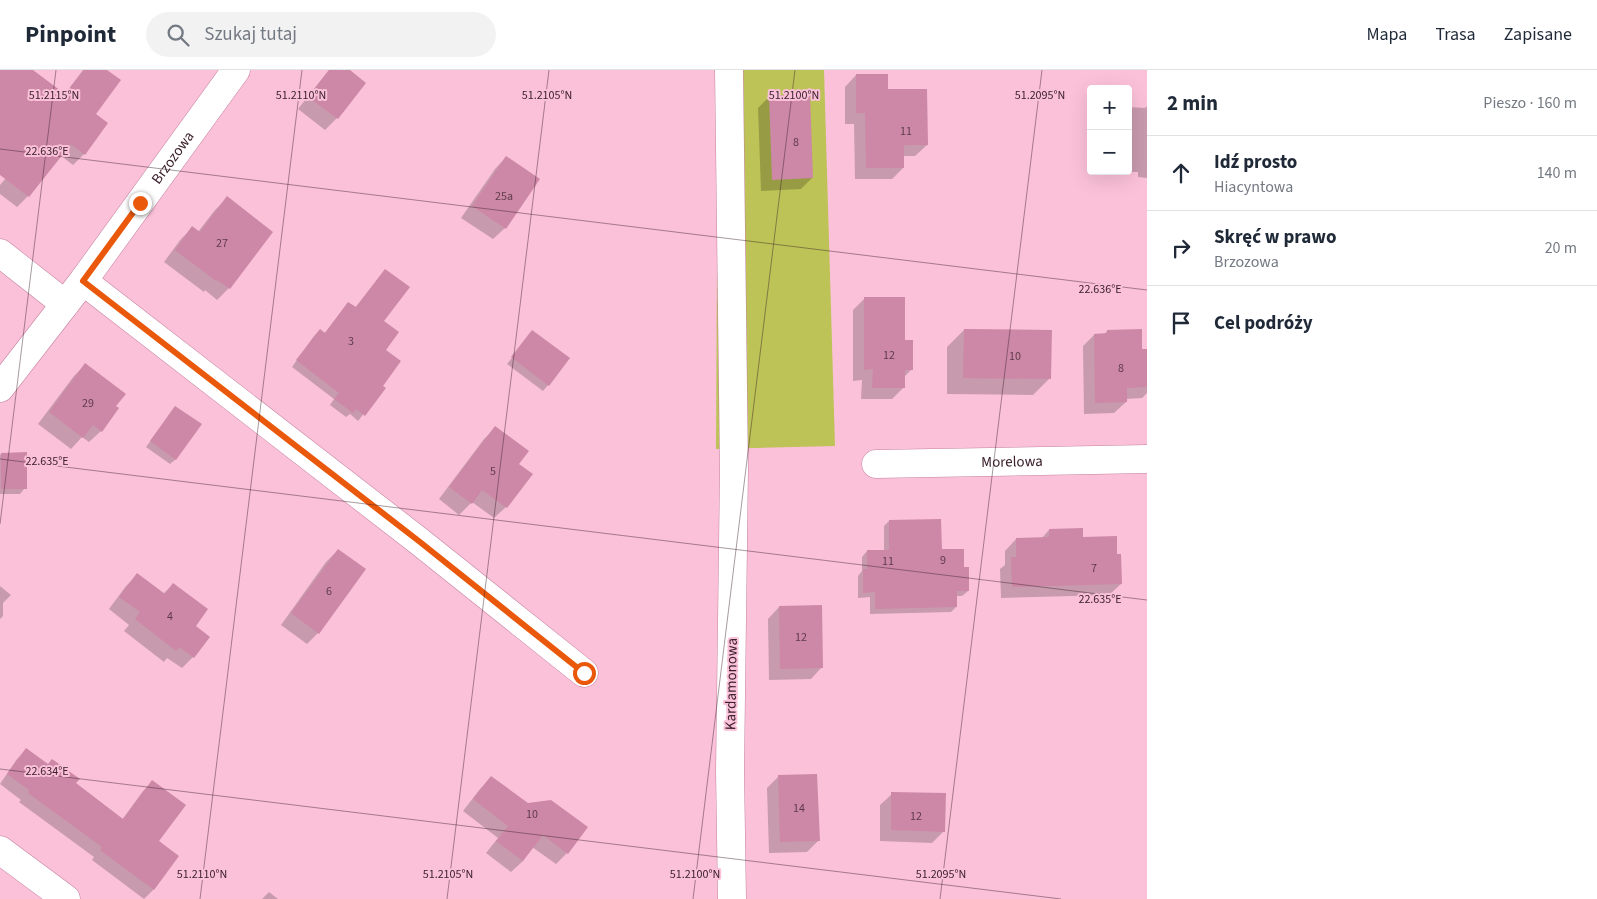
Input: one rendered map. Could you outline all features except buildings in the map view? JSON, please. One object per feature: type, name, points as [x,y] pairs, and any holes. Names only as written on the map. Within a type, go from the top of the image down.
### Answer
[{"type":"street","name":"Brzozowa","points":[[0,388],[83,281],[236,70]]},
{"type":"street","name":"Kardamonowa","points":[[729,70],[734,469],[730,771],[732,899]]},
{"type":"street","points":[[0,253],[65,304]]},
{"type":"street","points":[[83,281],[420,542],[584,673]]},
{"type":"street","name":"Morelowa","points":[[876,464],[1147,459]]},
{"type":"street","points":[[0,850],[66,899]]},
{"type":"green space","points":[[718,70],[824,70],[835,446],[716,449]]},
{"type":"route","points":[[140,203],[83,281],[420,542],[584,673]]}]
